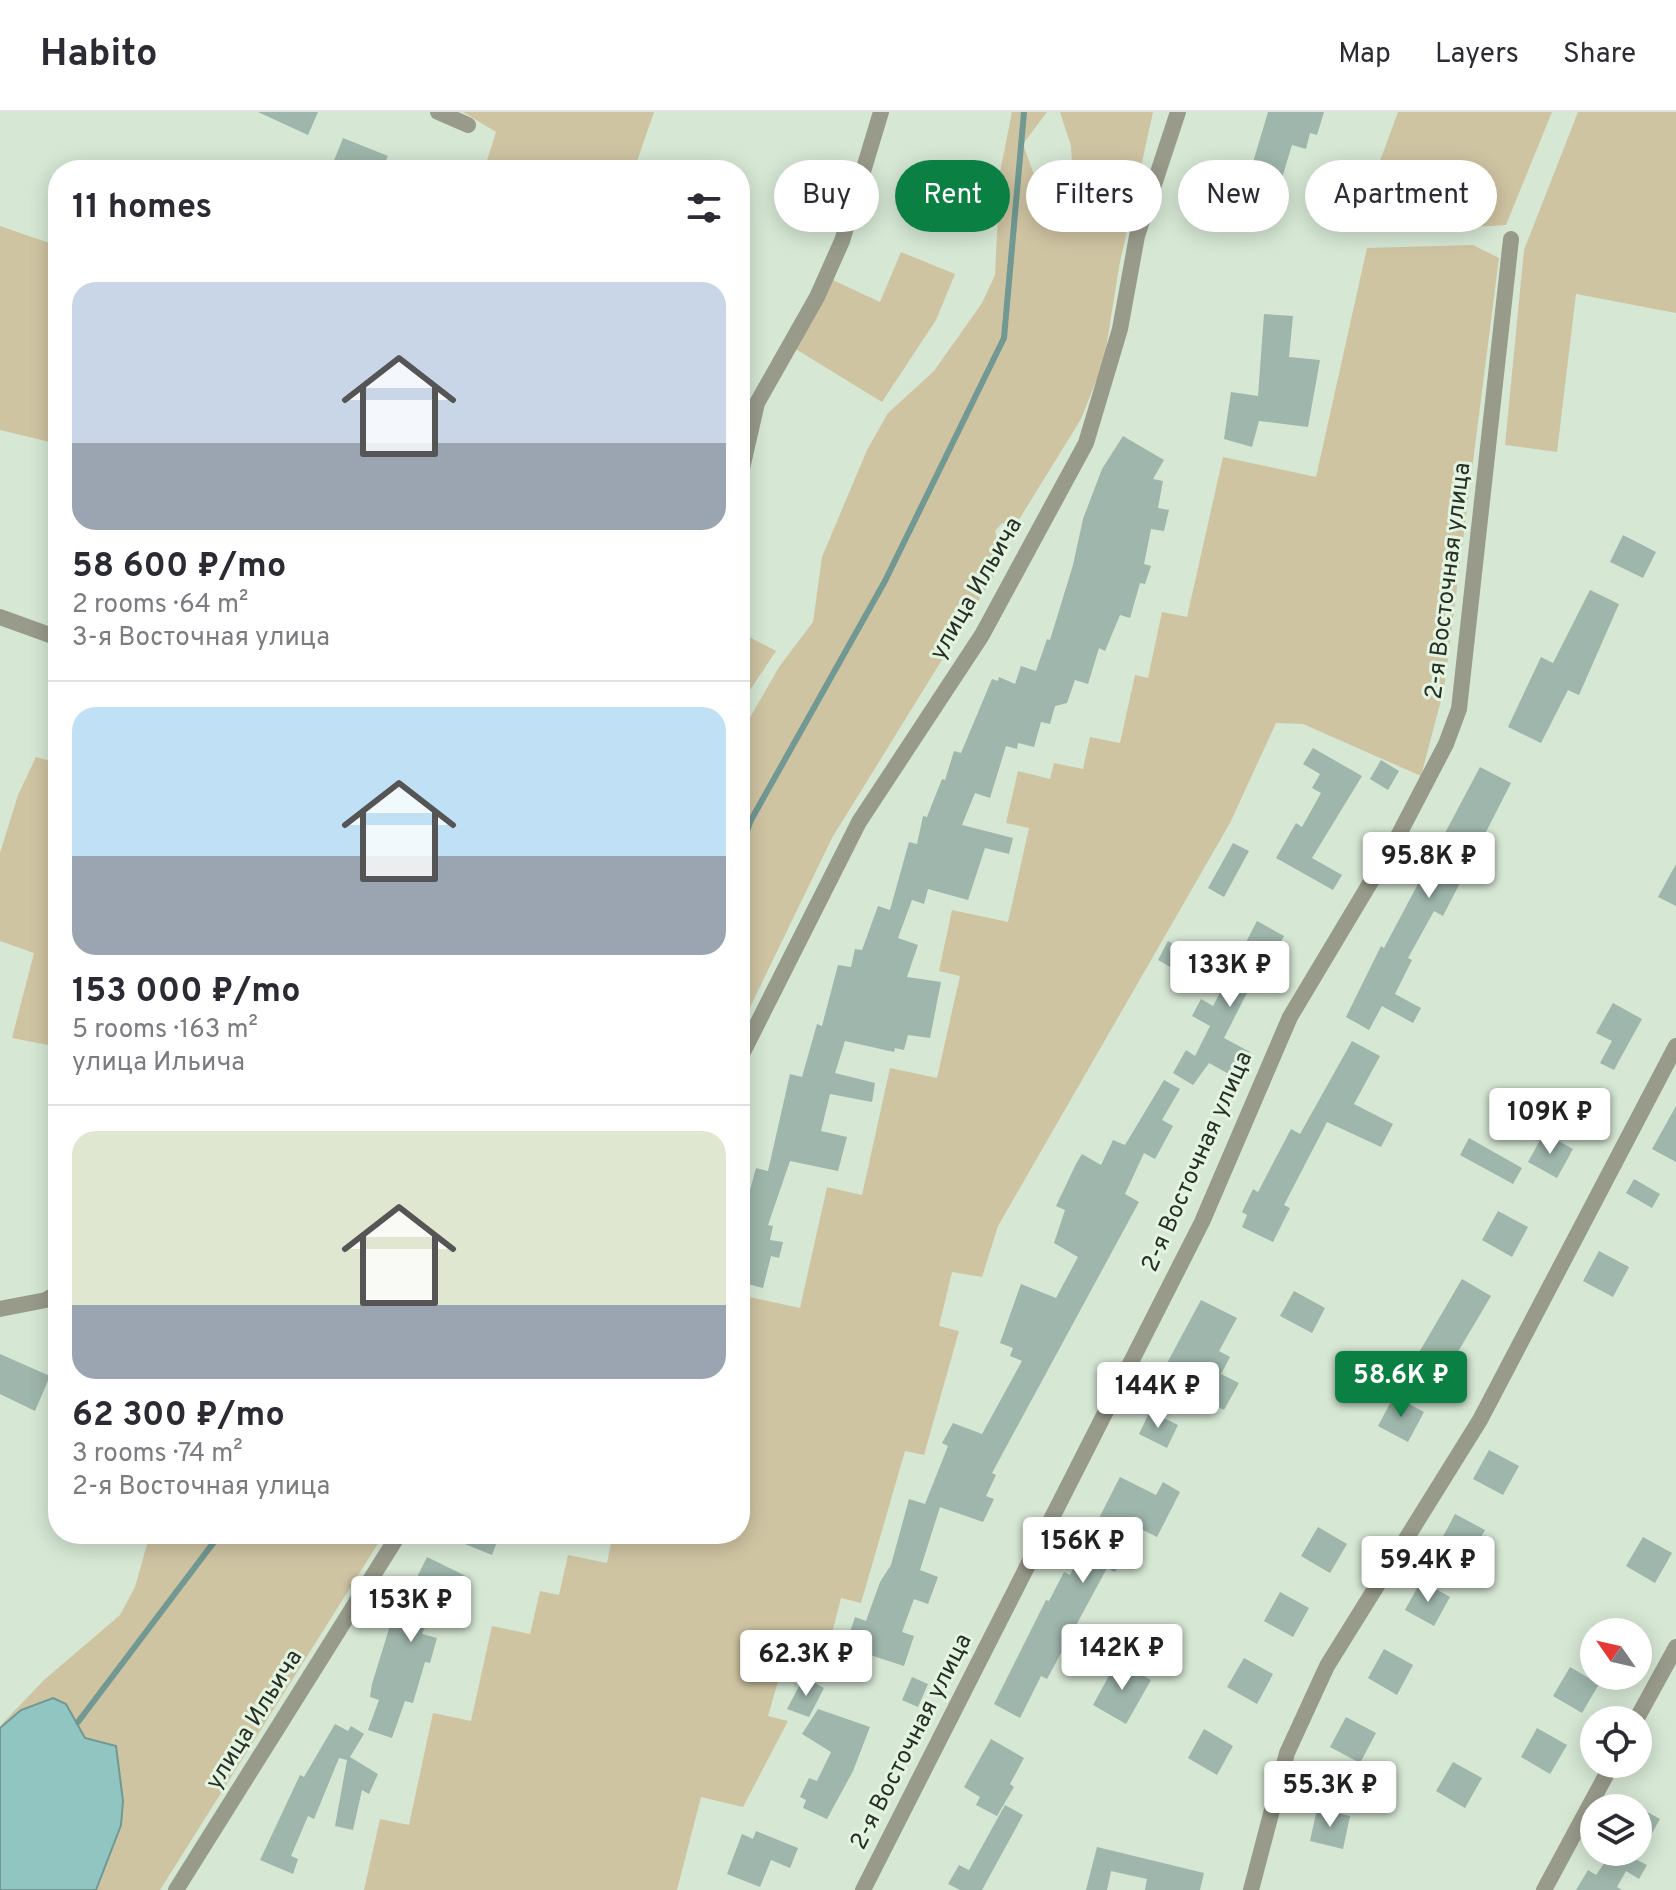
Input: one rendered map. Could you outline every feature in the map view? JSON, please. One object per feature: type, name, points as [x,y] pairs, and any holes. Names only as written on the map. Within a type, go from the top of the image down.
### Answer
[{"type":"street","points":[[438,112],[468,125]]},
{"type":"street","points":[[750,433],[757,403],[817,297],[842,241],[881,112]]},
{"type":"street","name":"улица Ильича","points":[[750,1038],[859,822],[982,635],[1086,443],[1120,329],[1137,236],[1178,112]]},
{"type":"street","name":"2-я Восточная улица","points":[[863,1890],[1202,1222],[1290,1017],[1397,838],[1446,744],[1459,709],[1495,406],[1511,239]]},
{"type":"street","points":[[0,617],[48,634]]},
{"type":"street","points":[[1251,1890],[1287,1753],[1327,1666],[1480,1420],[1676,1046]]},
{"type":"street","points":[[0,1309],[48,1299]]},
{"type":"street","name":"улица Ильича","points":[[176,1890],[393,1544]]},
{"type":"street","points":[[1644,1706],[1676,1647]]},
{"type":"street","points":[[1544,1890],[1604,1778]]},
{"type":"shaded area","points":[[463,112],[654,112],[637,160],[487,160],[496,132]]},
{"type":"shaded area","points":[[1012,112],[1047,112],[1023,144],[1029,160],[1026,160],[1026,232],[1127,232],[1104,361],[1081,419],[1020,518],[1012,525],[1002,523],[995,531],[1003,561],[832,838],[750,1007],[750,718],[779,667],[813,622],[822,557],[867,450],[888,413],[934,371],[982,303],[995,275],[997,232],[1010,232],[1010,160],[1002,160]]},
{"type":"shaded area","points":[[1060,112],[1153,112],[1142,160],[1072,160],[1071,146]]},
{"type":"shaded area","points":[[1398,112],[1552,112],[1506,225],[1497,226],[1497,160],[1380,160]]},
{"type":"shaded area","points":[[1578,112],[1676,112],[1676,313],[1576,294],[1557,452],[1505,445],[1524,250]]},
{"type":"shaded area","points":[[0,226],[48,243],[48,442],[0,430]]},
{"type":"shaded area","points":[[1473,245],[1499,258],[1444,689],[1421,776],[1303,724],[1276,723],[1230,823],[998,1226],[982,1277],[952,1272],[939,1326],[959,1331],[924,1455],[905,1451],[861,1603],[841,1598],[828,1649],[790,1640],[768,1716],[788,1721],[743,1807],[701,1797],[677,1890],[364,1890],[380,1819],[409,1825],[433,1713],[471,1721],[492,1626],[530,1634],[540,1591],[559,1595],[568,1555],[607,1563],[611,1544],[750,1544],[750,1297],[800,1308],[827,1187],[862,1195],[890,1068],[937,1078],[960,976],[939,971],[952,910],[1008,922],[1029,828],[1006,823],[1018,771],[1050,779],[1054,763],[1083,769],[1090,737],[1120,743],[1135,675],[1148,678],[1162,612],[1187,617],[1223,457],[1316,477],[1367,248]]},
{"type":"shaded area","points":[[901,252],[955,274],[936,320],[882,402],[794,348],[833,280],[880,302]]},
{"type":"shaded area","points":[[750,637],[776,651],[750,690]]},
{"type":"shaded area","points":[[36,757],[48,760],[48,1045],[12,1038],[34,953],[0,941],[0,853],[18,795]]},
{"type":"shaded area","points":[[147,1544],[378,1544],[160,1890],[96,1890],[121,1825],[123,1801],[116,1746],[85,1738],[66,1704],[38,1703],[0,1726],[44,1680],[120,1615],[135,1587]]},
{"type":"water","points":[[53,1698],[66,1704],[85,1738],[116,1746],[123,1801],[121,1825],[96,1890],[0,1890],[0,1728],[21,1710]]},
{"type":"building","points":[[258,112],[318,112],[308,135]]},
{"type":"building","points":[[1268,112],[1324,112],[1317,135],[1310,133],[1306,149],[1292,145],[1287,160],[1254,160]]},
{"type":"building","points":[[343,138],[388,156],[386,160],[334,160]]},
{"type":"building","points":[[1264,314],[1293,316],[1289,357],[1320,360],[1308,427],[1259,421],[1252,447],[1224,439],[1231,392],[1258,396]]},
{"type":"building","points":[[1123,436],[1164,460],[1153,479],[1163,481],[1158,508],[1169,510],[1164,531],[1151,529],[1144,564],[1151,566],[1145,584],[1140,583],[1130,618],[1120,615],[1105,651],[1099,648],[1088,684],[1075,680],[1067,703],[1055,706],[1050,724],[1041,722],[1034,747],[1018,743],[1017,749],[1006,746],[990,798],[975,793],[962,825],[1013,838],[1009,854],[985,848],[968,900],[928,889],[924,904],[912,900],[898,938],[918,945],[907,977],[941,982],[930,1038],[908,1035],[904,1050],[895,1048],[894,1052],[845,1041],[835,1073],[875,1083],[872,1102],[830,1094],[821,1131],[847,1137],[838,1171],[790,1161],[768,1225],[773,1226],[770,1240],[783,1242],[779,1258],[771,1256],[763,1288],[750,1285],[750,1190],[756,1168],[768,1171],[790,1074],[802,1077],[817,1024],[822,1026],[838,965],[851,967],[855,949],[862,950],[878,906],[890,910],[909,842],[917,844],[923,816],[927,817],[942,779],[945,780],[954,751],[961,753],[992,679],[998,681],[999,677],[1015,684],[1021,666],[1036,671],[1047,639],[1050,640],[1073,565],[1083,519],[1102,469]]},
{"type":"building","points":[[1623,535],[1656,552],[1643,578],[1610,562]]},
{"type":"building","points":[[1590,590],[1619,604],[1579,695],[1568,690],[1541,743],[1508,727],[1541,657],[1553,663]]},
{"type":"building","points":[[1313,748],[1362,776],[1312,858],[1342,875],[1333,890],[1276,858],[1296,823],[1302,827],[1321,793],[1312,788],[1320,774],[1303,764]]},
{"type":"building","points":[[1381,760],[1399,771],[1388,790],[1370,779]]},
{"type":"building","points":[[1480,767],[1511,783],[1443,916],[1434,911],[1408,958],[1412,960],[1395,994],[1421,1008],[1413,1023],[1382,1006],[1369,1030],[1346,1017],[1381,946],[1384,948]]},
{"type":"building","points":[[1233,843],[1249,851],[1224,897],[1208,888]]},
{"type":"building","points":[[1676,864],[1676,906],[1658,897]]},
{"type":"building","points":[[1257,921],[1284,936],[1257,986],[1252,983],[1224,1038],[1250,1052],[1236,1078],[1209,1063],[1193,1085],[1173,1073],[1186,1050],[1195,1056],[1210,1026],[1192,1016],[1201,999],[1213,1006]]},
{"type":"building","points":[[1168,941],[1182,948],[1172,968],[1158,960]]},
{"type":"building","points":[[1613,1003],[1642,1019],[1614,1070],[1600,1063],[1612,1041],[1596,1033]]},
{"type":"building","points":[[1352,1041],[1380,1056],[1354,1104],[1393,1124],[1381,1147],[1327,1122],[1284,1205],[1290,1208],[1273,1242],[1242,1227],[1247,1215],[1242,1212],[1253,1189],[1258,1192],[1291,1129],[1300,1134]]},
{"type":"building","points":[[1164,1080],[1180,1089],[1162,1120],[1173,1126],[1155,1159],[1144,1153],[1125,1194],[1139,1202],[992,1473],[996,1475],[986,1496],[994,1499],[983,1522],[940,1507],[920,1570],[938,1577],[928,1604],[914,1599],[902,1632],[914,1636],[904,1666],[845,1647],[855,1617],[866,1621],[880,1582],[891,1565],[909,1499],[925,1504],[948,1446],[942,1443],[953,1423],[982,1434],[1022,1361],[1010,1356],[1013,1348],[1000,1343],[1021,1284],[1056,1298],[1078,1257],[1054,1243],[1065,1210],[1056,1206],[1076,1164],[1082,1154],[1101,1165],[1113,1140],[1125,1145]]},
{"type":"building","points":[[1676,1106],[1676,1162],[1652,1149]]},
{"type":"building","points":[[1544,1133],[1573,1149],[1557,1178],[1528,1162]]},
{"type":"building","points":[[1469,1138],[1522,1168],[1513,1184],[1460,1155]]},
{"type":"building","points":[[1634,1179],[1660,1194],[1652,1208],[1626,1193]]},
{"type":"building","points":[[1498,1211],[1528,1227],[1512,1257],[1482,1240]]},
{"type":"building","points":[[1599,1251],[1629,1267],[1613,1297],[1583,1281]]},
{"type":"building","points":[[1462,1279],[1491,1296],[1443,1377],[1414,1361]]},
{"type":"building","points":[[1294,1291],[1325,1308],[1312,1333],[1280,1316]]},
{"type":"building","points":[[1201,1300],[1237,1318],[1219,1351],[1230,1357],[1221,1374],[1239,1383],[1224,1410],[1159,1378]]},
{"type":"building","points":[[0,1354],[48,1375],[35,1411],[0,1394]]},
{"type":"building","points":[[1394,1396],[1424,1412],[1408,1442],[1378,1426]]},
{"type":"building","points":[[1150,1411],[1178,1425],[1167,1448],[1139,1434]]},
{"type":"building","points":[[1489,1450],[1519,1466],[1503,1495],[1473,1479]]},
{"type":"building","points":[[1120,1477],[1156,1495],[1163,1482],[1180,1492],[1157,1537],[1137,1527],[1115,1572],[1107,1568],[1047,1679],[1041,1676],[1020,1718],[994,1704],[1046,1600],[1049,1601],[1064,1572],[1070,1575]]},
{"type":"building","points":[[1455,1514],[1485,1530],[1468,1560],[1439,1544]]},
{"type":"building","points":[[1318,1527],[1347,1544],[1330,1573],[1301,1556]]},
{"type":"building","points":[[1643,1537],[1672,1553],[1655,1583],[1626,1566]]},
{"type":"building","points":[[465,1544],[496,1544],[492,1555]]},
{"type":"building","points":[[427,1557],[470,1578],[456,1609],[437,1600],[422,1634],[437,1638],[430,1663],[425,1662],[413,1703],[405,1701],[392,1738],[368,1730],[379,1700],[370,1697],[372,1684],[392,1619],[396,1620]]},
{"type":"building","points":[[1421,1581],[1450,1597],[1434,1626],[1405,1610]]},
{"type":"building","points":[[1280,1592],[1309,1608],[1293,1637],[1264,1621]]},
{"type":"building","points":[[1384,1649],[1413,1665],[1397,1695],[1368,1678]]},
{"type":"building","points":[[1244,1658],[1273,1674],[1257,1704],[1227,1687]]},
{"type":"building","points":[[1117,1661],[1151,1680],[1126,1724],[1093,1705]]},
{"type":"building","points":[[1570,1667],[1580,1673],[1580,1690],[1595,1690],[1586,1706],[1580,1706],[1580,1712],[1553,1696]]},
{"type":"building","points":[[804,1677],[824,1688],[809,1717],[787,1709]]},
{"type":"building","points":[[912,1677],[928,1684],[918,1707],[902,1700]]},
{"type":"building","points":[[818,1709],[870,1727],[853,1771],[827,1819],[803,1808],[806,1800],[800,1797],[809,1778],[817,1781],[831,1752],[802,1734]]},
{"type":"building","points":[[1346,1717],[1376,1733],[1360,1763],[1330,1747]]},
{"type":"building","points":[[335,1724],[348,1731],[351,1726],[364,1734],[350,1757],[378,1774],[369,1794],[362,1790],[353,1830],[335,1826],[347,1760],[339,1758],[314,1819],[308,1816],[291,1856],[298,1859],[293,1874],[260,1860],[300,1775],[304,1777]]},
{"type":"building","points":[[1537,1728],[1567,1745],[1550,1774],[1521,1757]]},
{"type":"building","points":[[1204,1729],[1233,1746],[1217,1775],[1188,1758]]},
{"type":"building","points":[[991,1739],[1024,1758],[1010,1784],[1014,1787],[997,1816],[976,1805],[980,1797],[964,1787]]},
{"type":"building","points":[[1453,1762],[1482,1778],[1465,1808],[1436,1791]]},
{"type":"building","points":[[1005,1805],[1023,1815],[982,1890],[960,1890],[948,1884],[959,1865],[969,1870]]},
{"type":"building","points":[[1317,1809],[1350,1816],[1343,1849],[1310,1841]]},
{"type":"building","points":[[1652,1815],[1660,1819],[1652,1833]]},
{"type":"building","points":[[756,1831],[798,1848],[790,1868],[771,1860],[760,1887],[727,1874],[742,1834],[753,1839]]},
{"type":"building","points":[[1097,1847],[1204,1873],[1200,1890],[1145,1890],[1147,1879],[1111,1871],[1107,1890],[1086,1890]]},
{"type":"building","points":[[1602,1866],[1646,1866],[1639,1879],[1626,1871],[1617,1887],[1622,1890],[1576,1890],[1588,1870],[1596,1875]]},
{"type":"waterway","points":[[750,823],[885,581],[1004,338],[1024,112]]},
{"type":"waterway","points":[[78,1722],[212,1544]]}]
